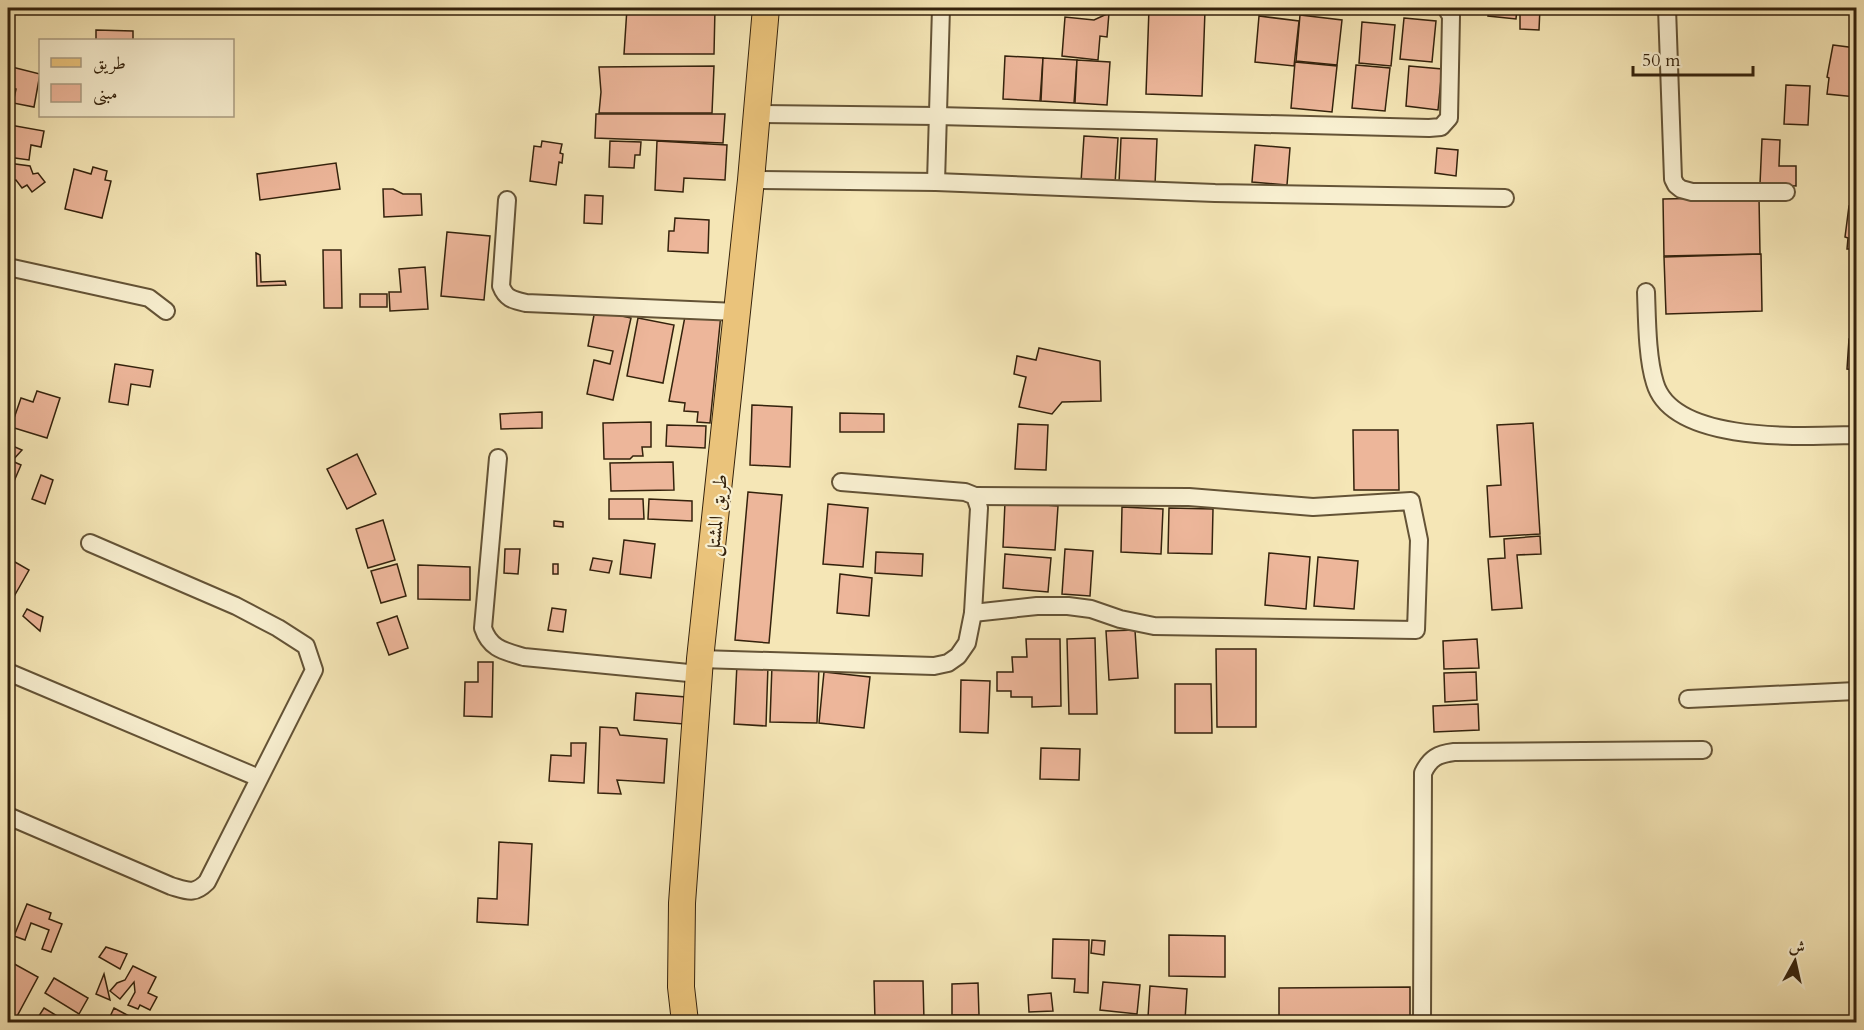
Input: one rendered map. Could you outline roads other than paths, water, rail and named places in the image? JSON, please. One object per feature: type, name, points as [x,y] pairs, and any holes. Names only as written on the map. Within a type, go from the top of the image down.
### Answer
[{"type":"main road","name":"طريق المشتل","points":[[685,1023],[681,987],[682,903],[700,666],[751,180],[766,8]]},
{"type":"street","points":[[936,182],[941,8]]},
{"type":"street","points":[[756,114],[1441,127],[1449,118],[1451,16],[1446,8]]},
{"type":"street","points":[[1667,8],[1673,180],[1676,185],[1692,192],[1786,192]]},
{"type":"street","points":[[751,180],[936,182],[1215,193],[1505,198]]},
{"type":"street","points":[[507,200],[501,286],[504,295],[510,300],[525,303],[737,312]]},
{"type":"street","points":[[8,267],[149,298],[166,311]]},
{"type":"street","points":[[1646,292],[1648,334],[1655,384],[1668,404],[1702,424],[1737,432],[1786,437],[1857,435]]},
{"type":"street","points":[[498,458],[483,628],[486,639],[497,649],[524,657],[700,666],[934,666],[948,663],[958,656],[967,643],[974,613],[980,508],[975,496]]},
{"type":"street","points":[[841,482],[965,492],[975,496],[1189,497],[1313,507],[1411,501],[1419,540],[1416,630],[1154,626],[1120,619],[1091,609],[1068,606],[1037,606],[974,613]]},
{"type":"street","points":[[8,816],[171,886],[190,891],[199,890],[207,882],[314,670],[306,646],[278,628],[236,606],[90,543]]},
{"type":"street","points":[[8,672],[260,778]]},
{"type":"street","points":[[1688,699],[1857,691]]},
{"type":"street","points":[[1422,1023],[1423,773],[1434,757],[1455,752],[1703,750]]}]
